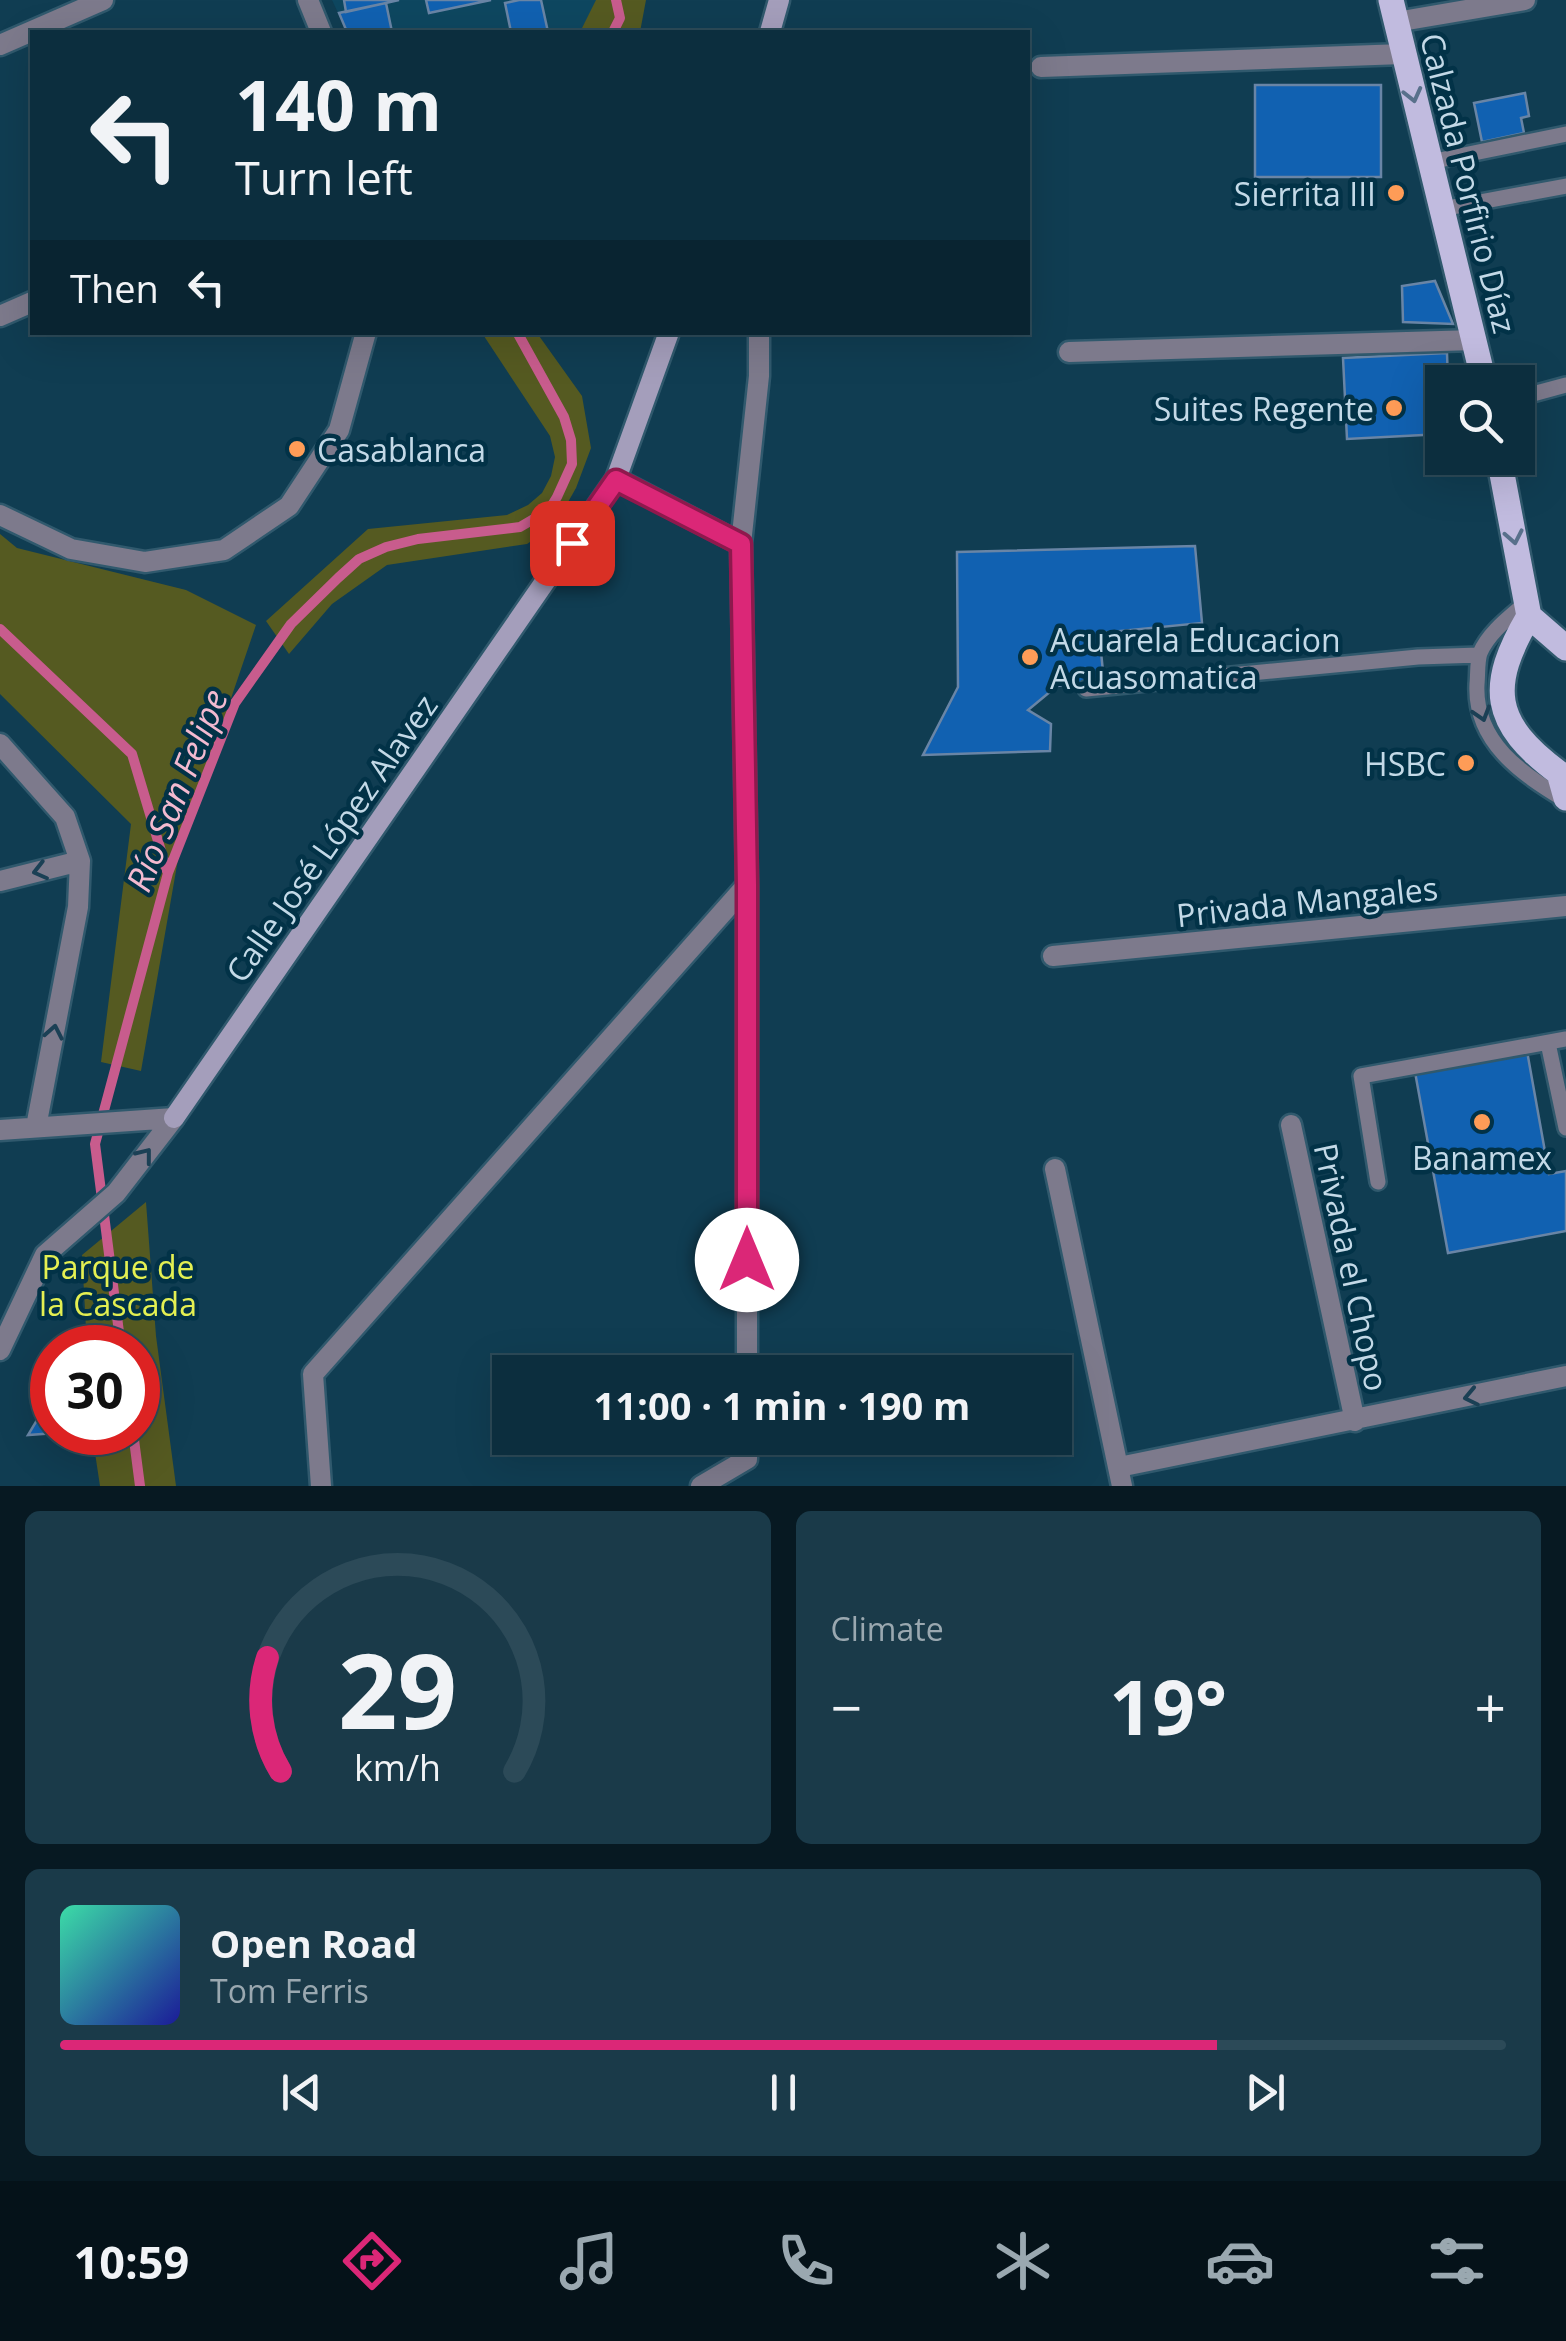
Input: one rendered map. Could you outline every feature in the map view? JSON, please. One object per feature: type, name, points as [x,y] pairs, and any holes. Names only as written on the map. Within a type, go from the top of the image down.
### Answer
[{"type":"main road","name":"Calzada Porfirio Díaz","points":[[1393,11],[1480,365]]},
{"type":"main road","points":[[1502,475],[1528,609],[1566,648]]},
{"type":"main road","points":[[1528,609],[1504,666],[1505,705],[1510,725],[1520,740],[1564,784]]},
{"type":"street","points":[[33,30],[103,0]]},
{"type":"street","points":[[308,0],[319,30]]},
{"type":"street","points":[[771,30],[779,0]]},
{"type":"street","points":[[1393,11],[1525,0]]},
{"type":"street","points":[[0,44],[30,31]]},
{"type":"street","points":[[1041,67],[1403,54]]},
{"type":"street","points":[[0,316],[30,303]]},
{"type":"street","points":[[0,515],[70,548],[145,562],[224,550],[288,506],[340,430],[365,335]]},
{"type":"street","name":"Calle José López Alavez","points":[[0,1350],[44,1255],[116,1193],[174,1118],[616,480],[668,335]]},
{"type":"street","points":[[747,1355],[747,885],[741,544],[759,376],[759,335]]},
{"type":"street","points":[[1069,352],[1475,340]]},
{"type":"street","points":[[616,480],[741,544]]},
{"type":"street","points":[[0,744],[65,817],[80,861],[78,907],[36,1128]]},
{"type":"street","points":[[0,881],[80,861]]},
{"type":"street","points":[[321,1486],[313,1374],[747,885]]},
{"type":"street","name":"Privada Mangales","points":[[1053,956],[1566,906]]},
{"type":"street","points":[[0,1130],[174,1118]]},
{"type":"street","name":"Privada el Chopo","points":[[1291,1125],[1355,1421]]},
{"type":"street","points":[[1055,1169],[1121,1477],[1566,1376]]},
{"type":"street","points":[[701,1486],[746,1455]]},
{"type":"lane","points":[[1430,162],[1566,134]]},
{"type":"lane","points":[[1442,209],[1566,186]]},
{"type":"lane","points":[[1535,393],[1566,385]]},
{"type":"lane","points":[[1528,609],[1494,632],[1479,655],[1476,694],[1484,726],[1500,752],[1523,774],[1564,784]]},
{"type":"lane","points":[[1086,690],[1479,655]]},
{"type":"lane","points":[[1378,1182],[1361,1076],[1566,1040]]},
{"type":"lane","points":[[1548,1042],[1566,1128]]},
{"type":"shaded area","points":[[332,0],[597,1],[581,30],[346,30]]},
{"type":"green space","points":[[596,0],[646,0],[640,30],[581,30]]},
{"type":"green space","points":[[483,335],[538,335],[582,396],[591,448],[576,488],[555,525],[527,544],[387,565],[332,604],[289,654],[266,621],[368,529],[507,515],[528,505],[542,493],[551,476],[555,457],[550,436]]},
{"type":"green space","points":[[0,534],[17,548],[186,590],[256,625],[180,848],[141,1071],[101,1062],[131,824],[0,694]]},
{"type":"green space","name":"Parque de la Cascada","points":[[146,1202],[155,1325],[86,1325],[82,1255]]},
{"type":"green space","name":"Parque de la Cascada","points":[[160,1366],[176,1486],[100,1486],[95,1455],[160,1455]]},
{"type":"building","points":[[344,0],[399,0],[346,12]]},
{"type":"building","points":[[426,0],[491,0],[429,13]]},
{"type":"building","points":[[541,0],[548,30],[511,30],[505,3]]},
{"type":"building","points":[[386,3],[392,30],[346,30],[339,13]]},
{"type":"building","points":[[1255,85],[1381,85],[1381,177],[1255,177]]},
{"type":"building","points":[[1525,93],[1529,116],[1521,118],[1524,133],[1482,142],[1474,103]]},
{"type":"building","points":[[1435,281],[1453,324],[1403,322],[1402,286]]},
{"type":"building","name":"Suites Regente","points":[[1447,353],[1447,365],[1425,365],[1425,435],[1347,439],[1343,358]]},
{"type":"building","name":"Acuarela Educacion Acuasomatica","points":[[1195,546],[1202,623],[1099,633],[1104,681],[1057,686],[1028,710],[1051,724],[1050,751],[923,755],[958,687],[957,552]]},
{"type":"building","name":"Banamex","points":[[1527,1051],[1549,1174],[1566,1171],[1566,1231],[1448,1253],[1415,1072]]},
{"type":"waterway","name":"Río San Felipe","points":[[614,30],[620,18],[616,0]]},
{"type":"waterway","name":"Río San Felipe","points":[[118,1325],[95,1144],[168,873],[235,703],[291,624],[359,559],[418,539],[520,527],[549,510],[572,464],[571,440],[564,417],[519,335]]},
{"type":"waterway","points":[[0,629],[132,754],[167,871]]},
{"type":"waterway","name":"Río San Felipe","points":[[136,1455],[140,1486]]},
{"type":"place","name":"Sierrita III","points":[[1396,193]]},
{"type":"place","name":"Suites Regente","points":[[1394,408]]},
{"type":"place","name":"Casablanca","points":[[297,449]]},
{"type":"place","name":"Acuarela Educacion Acuasomatica","points":[[1030,657]]},
{"type":"place","name":"HSBC","points":[[1466,763]]},
{"type":"place","name":"Banamex","points":[[1482,1122]]},
{"type":"route","points":[[572,543],[616,480],[741,544],[747,885],[747,1260]]}]
